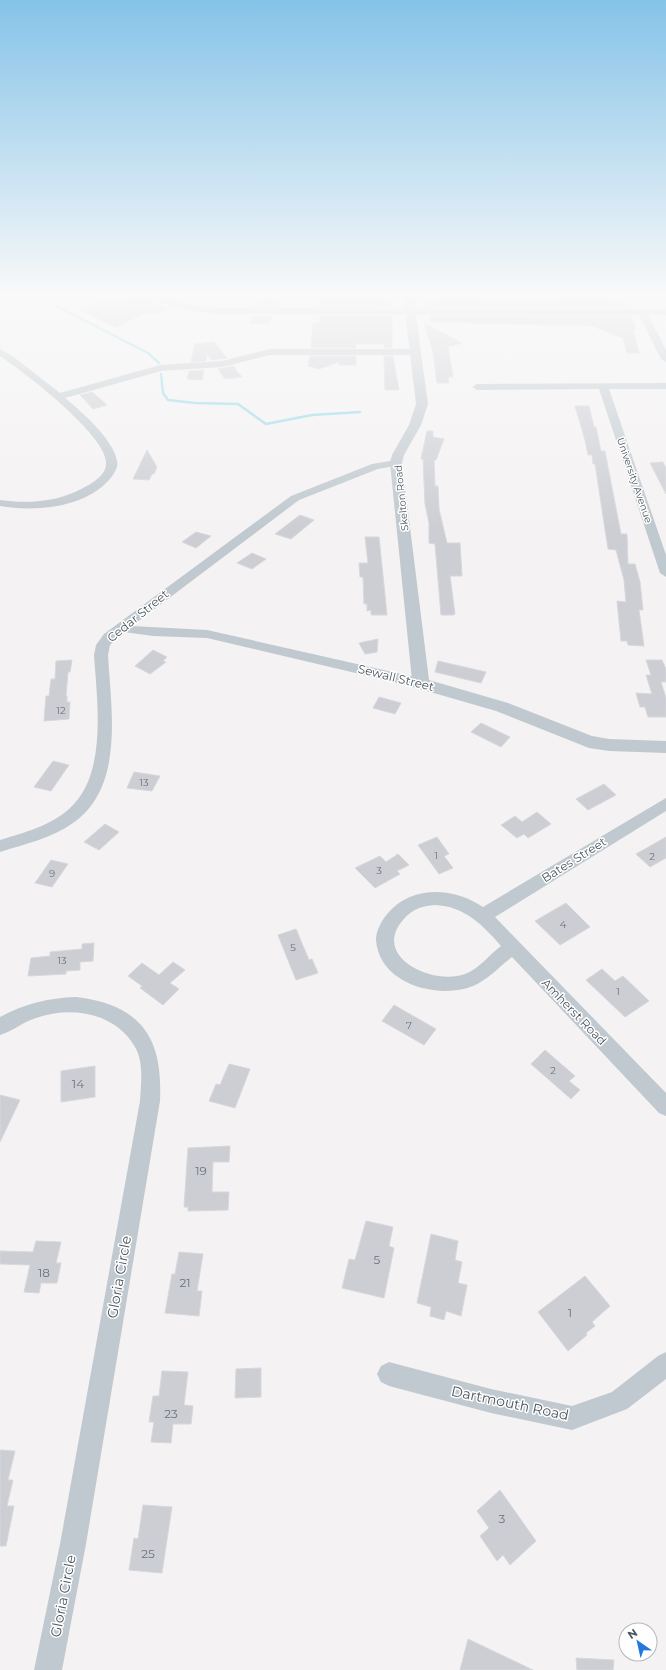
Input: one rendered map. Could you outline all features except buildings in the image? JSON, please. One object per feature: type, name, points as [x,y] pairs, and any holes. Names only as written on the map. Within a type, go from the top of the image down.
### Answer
[{"type":"street","points":[[0,503],[31,505],[58,502],[92,488],[107,475],[112,461],[105,445],[57,397],[28,372]]},
{"type":"street","points":[[57,397],[146,372]]},
{"type":"street","name":"Skelton Road","points":[[418,372],[422,404],[415,425],[398,455],[396,463],[420,683]]},
{"type":"street","name":"University Avenue","points":[[603,386],[666,573]]},
{"type":"street","points":[[477,387],[666,386]]},
{"type":"street","name":"Cedar Street","points":[[0,846],[42,831],[70,817],[80,809],[92,793],[100,774],[103,756],[102,650],[105,641],[120,627],[295,498],[376,466],[396,463]]},
{"type":"street","name":"Sewall Street","points":[[120,627],[140,633],[182,632],[207,634],[420,683],[502,707],[589,742],[610,745],[666,747]]},
{"type":"street","name":"Bates Street","points":[[482,916],[666,804]]},
{"type":"street","points":[[482,916],[469,906],[452,900],[426,899],[410,904],[397,913],[389,925],[386,940],[389,954],[399,968],[413,978],[431,984],[450,985],[468,981],[475,977],[502,953],[512,947]]},
{"type":"street","name":"Amherst Road","points":[[482,916],[666,1107]]},
{"type":"street","name":"Gloria Circle","points":[[0,1027],[19,1015],[38,1009],[73,1004],[91,1006],[112,1014],[133,1030],[142,1041],[152,1069],[150,1101],[83,1490],[48,1670]]},
{"type":"street","name":"Dartmouth Road","points":[[389,1374],[491,1401],[572,1418],[619,1401],[666,1364]]},
{"type":"waterway","points":[[161,374],[163,393],[168,400],[195,403],[238,404],[266,424],[312,415],[360,412]]}]
